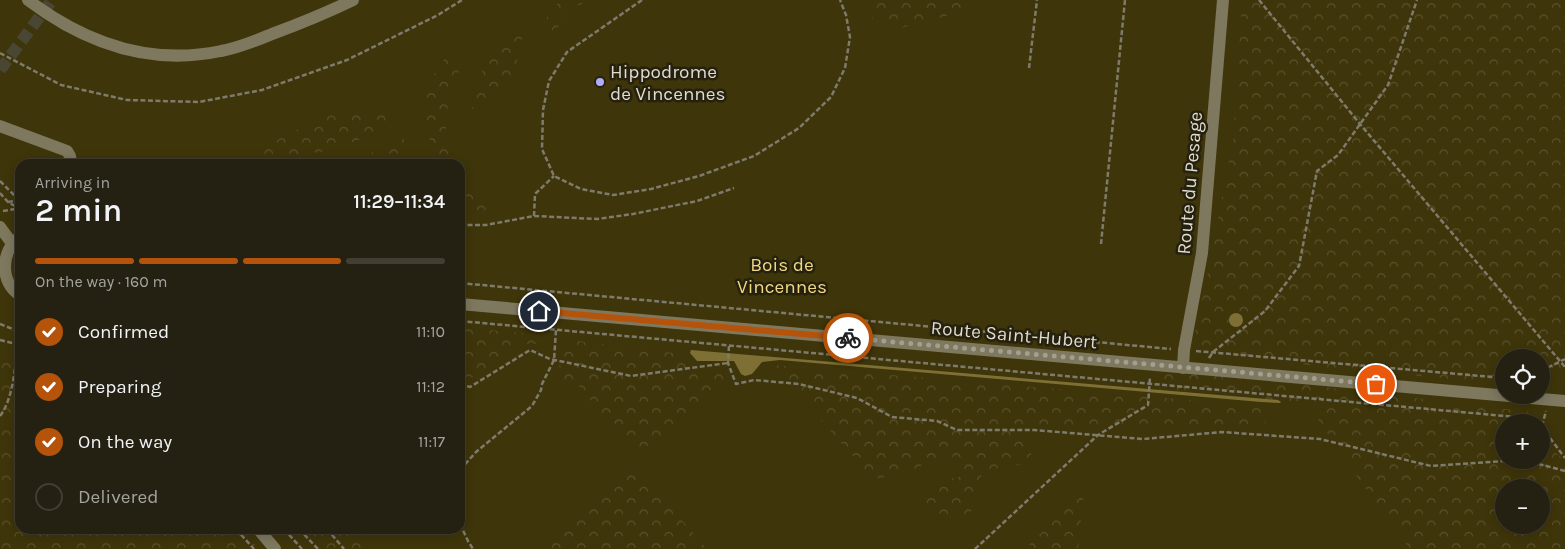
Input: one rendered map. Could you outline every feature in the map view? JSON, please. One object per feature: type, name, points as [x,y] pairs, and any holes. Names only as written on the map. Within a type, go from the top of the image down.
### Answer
[{"type":"street","points":[[28,0],[51,17],[113,46],[149,55],[182,55],[220,52],[244,45],[319,16],[353,0]]},
{"type":"street","name":"Route du Pesage","points":[[1183,368],[1184,350],[1202,253],[1223,0]]},
{"type":"street","points":[[0,126],[67,151],[70,159]]},
{"type":"street","points":[[0,227],[15,239]]},
{"type":"street","points":[[15,241],[4,250],[0,270],[7,287],[15,293]]},
{"type":"street","name":"Route Saint-Hubert","points":[[465,304],[1565,401]]},
{"type":"street","points":[[262,534],[275,549]]},
{"type":"path","points":[[0,53],[61,85],[127,100],[199,102],[262,90],[347,60],[462,0]]},
{"type":"path","points":[[642,0],[567,52],[549,81],[543,110],[542,149],[554,176],[581,189],[613,195],[651,189],[699,176],[754,156],[799,128],[831,98],[845,68],[850,37],[846,15],[840,0]]},
{"type":"path","points":[[1030,68],[1037,0]]},
{"type":"path","points":[[1101,244],[1125,0]]},
{"type":"path","points":[[1259,0],[1360,124],[1565,367]]},
{"type":"path","points":[[1202,370],[1213,352],[1265,310],[1299,266],[1317,171],[1338,155],[1388,85],[1417,0]]},
{"type":"path","points":[[534,216],[535,194],[554,176]]},
{"type":"path","points":[[0,181],[15,196]]},
{"type":"path","points":[[465,225],[486,225],[534,216],[597,219],[697,202],[734,188]]},
{"type":"path","points":[[0,193],[15,206]]},
{"type":"path","points":[[8,202],[15,201]]},
{"type":"path","points":[[3,211],[15,210]]},
{"type":"path","points":[[465,283],[1495,377]]},
{"type":"path","points":[[465,321],[729,348],[1495,415]]},
{"type":"path","points":[[0,324],[15,330]]},
{"type":"path","points":[[465,464],[476,452],[532,406],[554,360],[556,330]]},
{"type":"path","points":[[0,340],[15,344]]},
{"type":"path","points":[[729,348],[728,363],[736,384],[754,380],[799,384],[858,398],[892,417],[937,420],[957,430],[1034,430],[1143,439],[1222,432],[1320,439],[1431,466],[1495,462]]},
{"type":"path","points":[[465,386],[470,387],[530,350],[554,360],[631,376],[728,363]]},
{"type":"path","points":[[1550,366],[1565,359]]},
{"type":"path","points":[[0,416],[8,401],[15,362]]},
{"type":"path","points":[[975,549],[1098,434],[1148,405],[1150,385]]},
{"type":"path","points":[[1550,438],[1565,458]]},
{"type":"path","points":[[1550,467],[1565,471]]},
{"type":"path","points":[[240,534],[254,549]]},
{"type":"path","points":[[288,534],[302,549]]},
{"type":"path","points":[[304,534],[318,549]]},
{"type":"path","points":[[331,534],[344,549]]},
{"type":"path","points":[[465,534],[473,549]]},
{"type":"green space","name":"Bois de Vincennes","points":[[0,0],[1565,0],[1565,549],[0,549]]},
{"type":"green space","points":[[560,0],[592,0],[571,8],[548,42],[545,20]]},
{"type":"green space","points":[[873,0],[974,0],[958,13],[901,28],[872,21],[875,6]]},
{"type":"green space","points":[[1242,0],[1565,0],[1565,372],[1550,387],[1550,349],[1495,349],[1495,383],[1323,367],[1207,351],[1194,336],[1233,140]]},
{"type":"green space","points":[[515,33],[523,35],[511,90],[493,95],[483,107],[472,109],[489,46]]},
{"type":"green space","points":[[452,55],[458,59],[459,75],[448,86],[445,140],[454,159],[430,159],[426,148],[430,139],[425,134],[422,87],[433,76],[445,58]]},
{"type":"green space","points":[[360,108],[390,114],[400,124],[329,151],[302,154],[292,159],[239,159],[321,118]]},
{"type":"green space","points":[[403,138],[408,145],[392,159],[359,159]]},
{"type":"green space","points":[[465,181],[493,215],[486,216],[470,205],[465,204]]},
{"type":"green space","points":[[465,327],[542,335],[538,344],[525,344],[468,380],[465,379]]},
{"type":"green space","points":[[563,339],[681,354],[701,372],[721,370],[724,379],[656,444],[628,449],[580,387],[558,377]]},
{"type":"green space","points":[[0,349],[15,350],[15,534],[246,534],[259,549],[0,549]]},
{"type":"green space","points":[[772,365],[1270,407],[1263,429],[1214,426],[1125,430],[1013,425],[1036,462],[983,471],[968,521],[929,511],[923,501],[930,483],[959,477],[967,458],[943,456],[901,475],[873,479]]},
{"type":"green space","points":[[1158,367],[1538,413],[1495,414],[1495,469],[1550,469],[1550,448],[1565,461],[1565,517],[1560,549],[1410,549],[1359,480],[1306,402],[1160,392]]},
{"type":"green space","points":[[635,466],[707,549],[544,549]]},
{"type":"green space","points":[[1084,491],[1078,549],[1029,549],[1029,545]]},
{"type":"green space","points":[[311,534],[364,534],[368,549],[325,549]]},
{"type":"shaded area","points":[[1233,313],[1239,313],[1243,320],[1239,327],[1233,327],[1229,323],[1229,317]]},
{"type":"shaded area","points":[[691,350],[1278,400],[1281,402],[1261,402],[780,360],[762,362],[752,374],[745,376],[741,374],[734,361],[697,361],[690,353]]},
{"type":"tunnel","points":[[0,70],[52,0]]},
{"type":"way so far","points":[[848,338],[1376,384]]},
{"type":"place","name":"Hippodrome de Vincennes","points":[[600,82]]},
{"type":"route","points":[[539,311],[848,338]]}]
